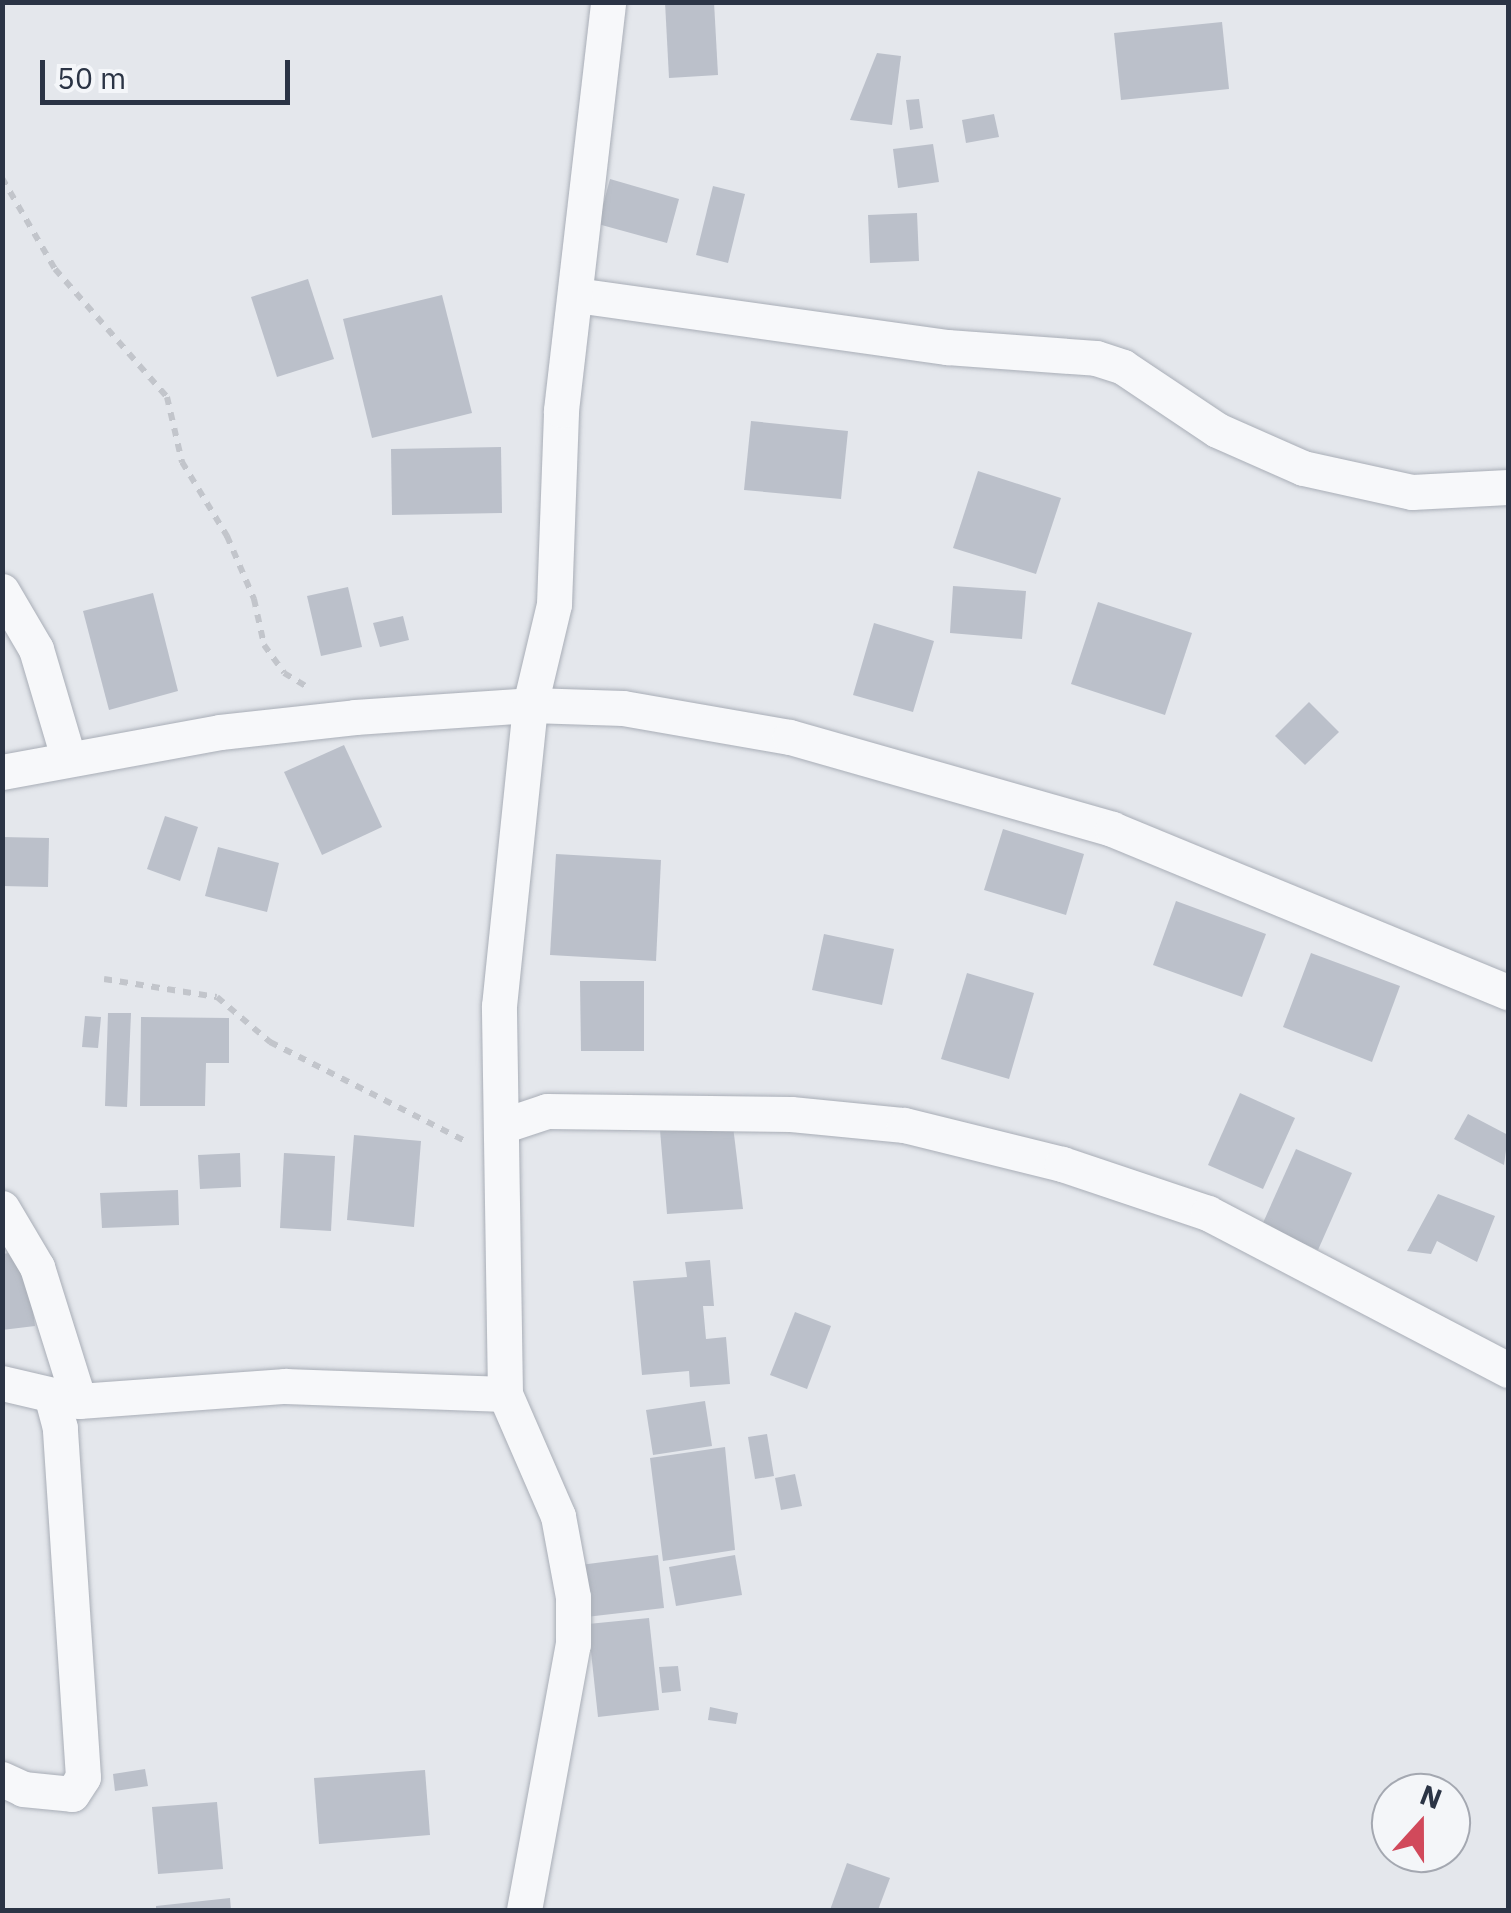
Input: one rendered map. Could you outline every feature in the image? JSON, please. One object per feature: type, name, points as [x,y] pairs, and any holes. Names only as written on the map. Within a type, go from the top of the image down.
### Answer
[{"type":"street","points":[[524,1910],[573,1644],[573,1597],[558,1516],[505,1394],[499,1006],[530,705],[554,604],[561,410],[608,2]]},
{"type":"street","points":[[576,295],[947,348],[1096,358],[1123,367],[1217,430],[1304,468],[1412,492],[1508,487]]},
{"type":"street","points":[[2,591],[36,649],[68,756]]},
{"type":"street","points":[[2,772],[68,756],[355,717],[530,705],[623,708],[692,719],[954,780],[1173,851],[1508,992]]},
{"type":"street","points":[[502,1143],[547,1111],[791,1114],[904,1126],[1027,1155],[1208,1213],[1508,1370]]},
{"type":"street","points":[[2,1208],[38,1267],[65,1400],[60,1428],[83,1777],[72,1794],[24,1789],[2,1779]]},
{"type":"street","points":[[2,1384],[65,1400],[285,1386],[505,1394]]},
{"type":"path","points":[[2,178],[54,269],[167,397],[182,462],[227,536],[254,599],[264,645],[284,673],[355,717]]},
{"type":"path","points":[[104,979],[217,997],[270,1042],[502,1143]]},
{"type":"building","points":[[665,2],[714,2],[718,75],[669,78]]},
{"type":"building","points":[[1222,22],[1229,89],[1121,100],[1114,33]]},
{"type":"building","points":[[877,53],[901,56],[892,125],[850,120]]},
{"type":"building","points":[[919,99],[923,128],[910,130],[906,100]]},
{"type":"building","points":[[994,114],[999,137],[966,143],[962,120]]},
{"type":"building","points":[[933,144],[939,182],[898,188],[893,149]]},
{"type":"building","points":[[610,179],[679,199],[667,243],[598,224]]},
{"type":"building","points":[[713,186],[745,194],[728,263],[696,255]]},
{"type":"building","points":[[917,213],[919,261],[870,263],[868,215]]},
{"type":"building","points":[[308,279],[334,359],[277,377],[251,297]]},
{"type":"building","points":[[442,295],[472,413],[372,438],[343,319]]},
{"type":"building","points":[[751,421],[848,431],[841,499],[744,490]]},
{"type":"building","points":[[501,447],[502,513],[392,515],[391,449]]},
{"type":"building","points":[[978,471],[1061,498],[1036,574],[953,548]]},
{"type":"building","points":[[953,586],[1026,591],[1022,639],[950,633]]},
{"type":"building","points":[[348,587],[362,647],[321,656],[307,596]]},
{"type":"building","points":[[153,593],[178,691],[109,710],[83,611]]},
{"type":"building","points":[[1098,602],[1192,633],[1165,715],[1071,684]]},
{"type":"building","points":[[403,616],[409,640],[380,647],[373,623]]},
{"type":"building","points":[[874,623],[934,641],[913,712],[853,695]]},
{"type":"building","points":[[1309,702],[1339,732],[1305,765],[1275,736]]},
{"type":"building","points":[[344,745],[382,827],[322,855],[284,772]]},
{"type":"building","points":[[165,816],[198,827],[180,881],[147,869]]},
{"type":"building","points":[[1003,829],[1084,854],[1066,915],[984,890]]},
{"type":"building","points":[[2,837],[49,838],[48,887],[2,886]]},
{"type":"building","points":[[218,847],[279,863],[267,912],[205,896]]},
{"type":"building","points":[[556,854],[661,860],[656,961],[550,955]]},
{"type":"building","points":[[1176,901],[1266,934],[1242,997],[1153,965]]},
{"type":"building","points":[[824,934],[894,949],[882,1005],[812,990]]},
{"type":"building","points":[[1311,953],[1400,986],[1372,1062],[1283,1027]]},
{"type":"building","points":[[967,973],[1034,993],[1009,1079],[941,1059]]},
{"type":"building","points":[[580,981],[644,981],[644,1051],[581,1051]]},
{"type":"building","points":[[108,1013],[131,1013],[127,1107],[105,1106]]},
{"type":"building","points":[[85,1016],[101,1017],[98,1048],[82,1047]]},
{"type":"building","points":[[141,1017],[229,1018],[229,1063],[206,1063],[205,1106],[140,1106]]},
{"type":"building","points":[[1240,1093],[1295,1118],[1263,1189],[1208,1165]]},
{"type":"building","points":[[1468,1114],[1508,1135],[1504,1165],[1454,1139]]},
{"type":"building","points":[[733,1126],[743,1209],[667,1214],[660,1130]]},
{"type":"building","points":[[354,1135],[421,1141],[414,1227],[347,1220]]},
{"type":"building","points":[[1296,1149],[1352,1173],[1318,1250],[1262,1225]]},
{"type":"building","points":[[240,1153],[241,1187],[200,1189],[198,1155]]},
{"type":"building","points":[[284,1153],[335,1156],[331,1231],[280,1228]]},
{"type":"building","points":[[178,1190],[179,1225],[102,1228],[100,1193]]},
{"type":"building","points":[[1438,1194],[1495,1216],[1477,1262],[1437,1241],[1431,1254],[1407,1251]]},
{"type":"building","points":[[25,1251],[35,1326],[2,1330],[2,1254]]},
{"type":"building","points":[[710,1260],[714,1306],[703,1306],[706,1339],[726,1337],[730,1384],[690,1387],[689,1371],[642,1375],[633,1281],[687,1277],[685,1262]]},
{"type":"building","points":[[795,1312],[831,1326],[807,1389],[770,1375]]},
{"type":"building","points":[[705,1401],[712,1446],[653,1455],[646,1410]]},
{"type":"building","points":[[767,1434],[774,1476],[755,1479],[748,1437]]},
{"type":"building","points":[[725,1447],[735,1550],[663,1561],[650,1458]]},
{"type":"building","points":[[795,1474],[802,1506],[781,1510],[775,1478]]},
{"type":"building","points":[[658,1555],[664,1608],[586,1617],[580,1565]]},
{"type":"building","points":[[735,1555],[742,1595],[676,1606],[669,1567]]},
{"type":"building","points":[[649,1618],[659,1710],[598,1717],[588,1624]]},
{"type":"building","points":[[678,1666],[681,1691],[662,1693],[659,1667]]},
{"type":"building","points":[[710,1707],[738,1713],[736,1724],[708,1720]]},
{"type":"building","points":[[145,1769],[148,1786],[115,1791],[113,1774]]},
{"type":"building","points":[[425,1770],[430,1835],[319,1844],[314,1778]]},
{"type":"building","points":[[217,1802],[223,1869],[158,1874],[152,1807]]},
{"type":"building","points":[[847,1863],[890,1878],[878,1910],[830,1910]]},
{"type":"building","points":[[230,1898],[231,1910],[156,1910],[156,1906]]}]
